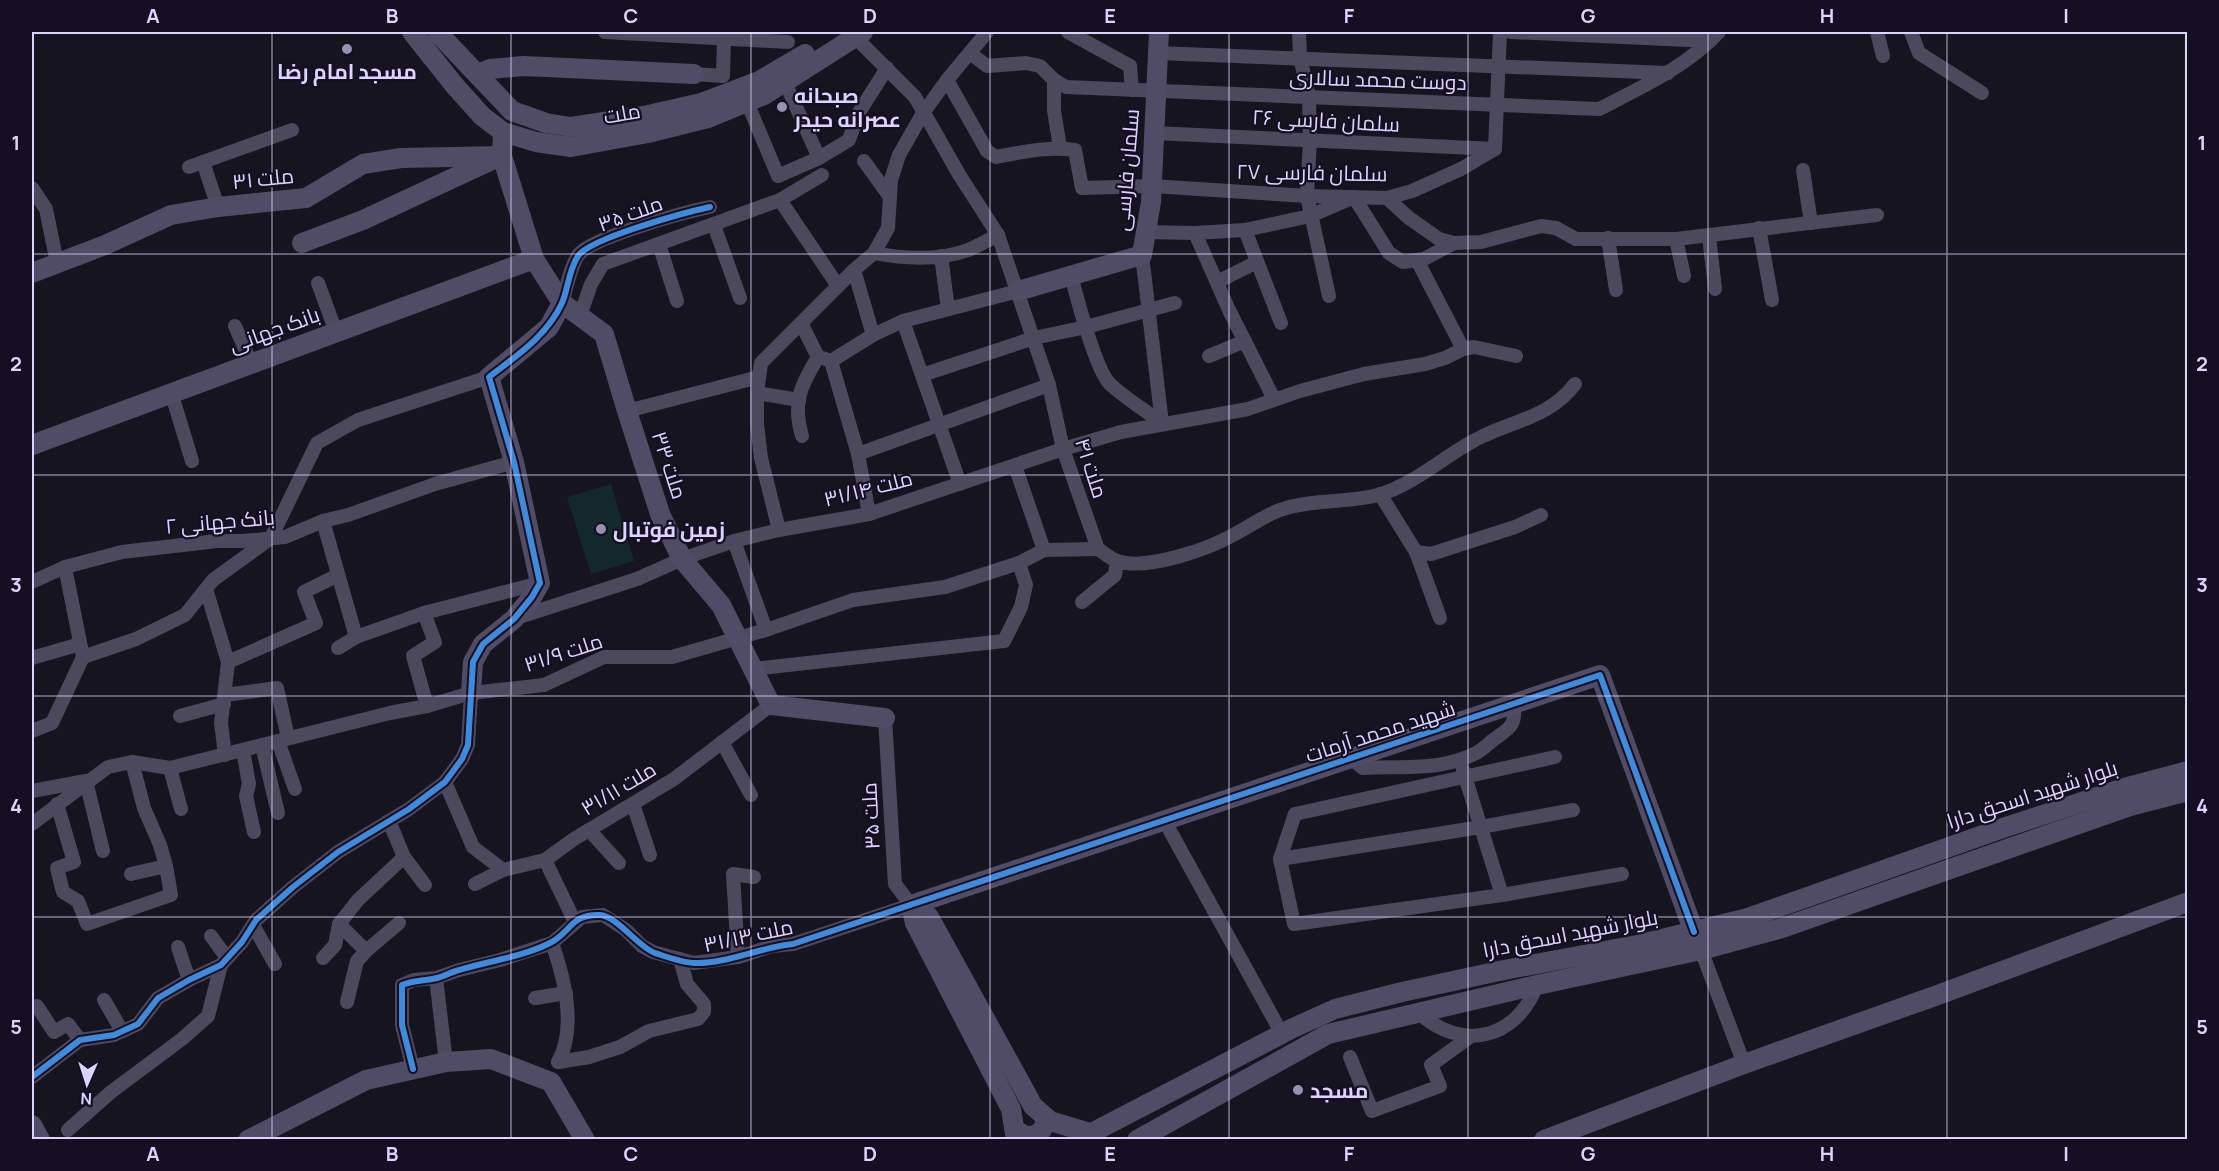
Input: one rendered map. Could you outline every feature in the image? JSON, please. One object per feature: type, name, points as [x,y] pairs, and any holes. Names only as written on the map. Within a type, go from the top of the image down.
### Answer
[{"type":"street","points":[[605,32],[788,42]]},
{"type":"street","points":[[779,530],[761,458],[757,423],[757,393],[762,363],[854,270],[874,253],[888,228],[891,180],[899,155],[923,113],[987,32]]},
{"type":"street","points":[[1068,32],[1130,66],[1132,90]]},
{"type":"street","name":"سلمان فارسی","points":[[1018,291],[1142,255],[1152,186],[1159,32]]},
{"type":"street","points":[[1299,32],[1300,57],[1309,97],[1310,141],[1307,196],[1329,296]]},
{"type":"street","points":[[1496,149],[1500,32]]},
{"type":"street","points":[[1511,32],[1714,36]]},
{"type":"street","points":[[1877,32],[1882,56]]},
{"type":"street","points":[[1911,32],[1919,53],[1982,93]]},
{"type":"street","name":"ملت ۴۱","points":[[853,33],[915,96],[960,176],[998,235],[1049,385],[1063,449],[1098,549]]},
{"type":"street","name":"ملت","points":[[428,35],[477,74],[512,111],[546,123],[571,127],[644,116],[701,103],[759,81],[853,33]]},
{"type":"street","name":"ملت","points":[[428,35],[455,86],[482,116],[503,132],[537,142],[571,147],[670,128],[708,118],[764,95],[853,33]]},
{"type":"street","points":[[1158,53],[1669,73],[1714,36]]},
{"type":"street","points":[[477,74],[490,69],[524,66],[723,76],[724,38]]},
{"type":"street","name":"دوست محمد سالاری","points":[[970,53],[987,66],[1026,63],[1040,66],[1054,80],[1066,87],[1599,109],[1669,73]]},
{"type":"street","points":[[747,102],[777,176],[819,158],[849,140],[858,114],[887,68]]},
{"type":"street","points":[[947,80],[987,151],[996,157],[1037,149],[1060,148],[1054,110],[1054,80]]},
{"type":"street","points":[[785,82],[819,158]]},
{"type":"street","points":[[189,167],[292,130]]},
{"type":"street","name":"ملت ۳۳","points":[[503,132],[502,156],[534,259],[562,303],[604,334],[660,514],[682,559],[721,605],[771,705]]},
{"type":"street","name":"سلمان فارسی ۲۶","points":[[1154,133],[1496,149]]},
{"type":"street","name":"سلمان فارسی ۲۷","points":[[1060,148],[1075,150],[1082,188],[1152,186],[1307,196],[1387,198],[1412,191],[1461,170],[1496,149]]},
{"type":"street","points":[[302,243],[363,220],[502,156]]},
{"type":"street","name":"ملت ۳۱","points":[[32,273],[105,245],[171,215],[218,207],[306,198],[363,164],[401,158],[502,156]]},
{"type":"street","points":[[864,161],[890,197]]},
{"type":"street","points":[[203,162],[218,207]]},
{"type":"street","points":[[1803,170],[1811,223]]},
{"type":"street","points":[[580,316],[591,284],[603,264],[780,200],[822,175]]},
{"type":"street","points":[[32,188],[46,209],[57,263]]},
{"type":"street","points":[[1146,232],[1245,230],[1310,216],[1354,197],[1389,253],[1403,262],[1424,259],[1454,243]]},
{"type":"street","points":[[1387,198],[1409,218],[1439,239],[1454,243],[1481,242],[1541,226],[1556,228],[1576,239],[1676,239],[1877,215]]},
{"type":"street","points":[[780,200],[838,286]]},
{"type":"street","name":"ملت ۳۵","points":[[562,303],[578,255],[592,244],[680,213],[710,207]]},
{"type":"street","points":[[714,225],[740,298]]},
{"type":"street","points":[[1759,228],[1772,300]]},
{"type":"street","points":[[1245,230],[1281,323]]},
{"type":"street","points":[[1195,232],[1274,399]]},
{"type":"street","points":[[874,253],[905,259],[941,256],[968,250],[998,235]]},
{"type":"street","points":[[1709,236],[1715,289]]},
{"type":"street","points":[[1608,238],[1616,290]]},
{"type":"street","points":[[1676,239],[1684,276]]},
{"type":"street","points":[[659,244],[677,301]]},
{"type":"street","points":[[1142,255],[1162,423]]},
{"type":"street","points":[[941,256],[948,309]]},
{"type":"street","name":"بانک جهانی","points":[[32,445],[534,259]]},
{"type":"street","points":[[1417,260],[1463,349],[1474,348],[1516,356]]},
{"type":"street","points":[[1217,282],[1257,262]]},
{"type":"street","points":[[854,270],[873,335]]},
{"type":"street","points":[[1071,275],[1086,327],[1108,383],[1162,423]]},
{"type":"street","points":[[318,283],[336,332]]},
{"type":"street","points":[[802,436],[797,418],[798,400],[807,375],[825,359],[903,321],[1018,291]]},
{"type":"street","points":[[32,658],[136,639],[185,615],[213,580],[271,538],[317,443],[358,420],[489,377],[549,327],[562,303]]},
{"type":"street","points":[[922,375],[1034,338],[1086,327],[1175,303]]},
{"type":"street","points":[[903,321],[960,484]]},
{"type":"street","points":[[801,323],[825,359],[858,454],[869,514]]},
{"type":"street","points":[[235,326],[251,363]]},
{"type":"street","points":[[1209,356],[1245,341]]},
{"type":"street","name":"ملت ۳۱/۱۴","points":[[514,619],[637,579],[682,559],[734,541],[779,530],[869,514],[1120,432],[1248,409],[1274,399],[1364,374],[1425,364],[1463,349]]},
{"type":"street","points":[[32,1077],[80,1040],[114,1035],[138,1024],[158,998],[224,962],[242,942],[253,925],[293,887],[338,852],[409,809],[444,782],[462,759],[468,745],[472,662],[483,645],[514,619],[532,597],[540,582],[514,462],[489,377]]},
{"type":"street","points":[[627,411],[759,377]]},
{"type":"street","points":[[753,669],[1004,641],[1022,607],[1026,585],[1019,564],[1044,550],[1098,549],[1117,561],[1138,564],[1164,561],[1233,536],[1284,508],[1380,494],[1425,472],[1482,436],[1545,411],[1567,394],[1575,384]]},
{"type":"street","points":[[858,454],[1049,385]]},
{"type":"street","points":[[171,392],[192,461]]},
{"type":"street","points":[[757,393],[798,400]]},
{"type":"street","name":"بانک جهانی ۲","points":[[32,582],[65,567],[122,552],[217,541],[285,537],[435,484],[514,462]]},
{"type":"street","points":[[1015,466],[1044,550]]},
{"type":"street","points":[[1380,494],[1416,552],[1440,618]]},
{"type":"street","points":[[1416,552],[1431,554],[1515,527],[1541,515]]},
{"type":"street","points":[[323,522],[356,637]]},
{"type":"street","points":[[734,541],[766,630]]},
{"type":"street","points":[[1082,602],[1115,575],[1117,561]]},
{"type":"street","name":"ملت ۳۱/۹","points":[[170,768],[390,712],[428,706],[471,693],[544,685],[604,657],[672,657],[766,630],[853,600],[945,587],[1019,564]]},
{"type":"street","points":[[32,731],[52,723],[82,650],[65,567]]},
{"type":"street","points":[[228,662],[316,623],[304,592],[338,575]]},
{"type":"street","points":[[338,648],[356,637],[424,613],[540,582]]},
{"type":"street","points":[[206,590],[228,662],[221,723],[225,755]]},
{"type":"street","points":[[424,613],[435,642],[413,656],[428,706]]},
{"type":"street","name":"شهید محمد آرمات","points":[[911,905],[1600,675],[1697,941]]},
{"type":"street","points":[[180,716],[224,700],[277,688],[283,739],[295,789]]},
{"type":"street","points":[[1351,758],[1363,768],[1443,765],[1474,754],[1511,727],[1515,718],[1514,704]]},
{"type":"street","points":[[771,705],[885,718]]},
{"type":"street","name":"ملت ۳۱/۱۱","points":[[475,884],[503,870],[545,860],[589,830],[674,779],[771,705]]},
{"type":"street","name":"ملت ۳۵","points":[[885,718],[895,885],[911,905]]},
{"type":"street","points":[[722,742],[751,795]]},
{"type":"street","points":[[262,745],[278,813]]},
{"type":"street","points":[[243,750],[249,784],[246,796],[254,832]]},
{"type":"street","points":[[1555,757],[1295,814],[1280,858],[1294,924],[1502,895],[1622,874]]},
{"type":"street","points":[[1460,759],[1502,895]]},
{"type":"street","points":[[57,804],[74,862],[57,868],[57,874],[63,892],[78,901],[87,924],[171,895],[160,844],[144,808],[132,762]]},
{"type":"street","points":[[32,824],[86,781],[108,767],[132,762],[170,768],[181,809]]},
{"type":"street","name":"بلوار شهید اسحق دارا","points":[[1137,1140],[1328,1034],[1537,985],[1697,941],[1748,918],[2003,828],[2124,788],[2187,771]]},
{"type":"street","points":[[32,791],[86,781]]},
{"type":"street","points":[[86,781],[103,851]]},
{"type":"street","points":[[444,782],[473,848],[503,870]]},
{"type":"street","name":"بلوار شهید اسحق دارا","points":[[1084,1136],[1335,1009],[1457,980],[1782,928],[2130,806],[2187,791]]},
{"type":"street","points":[[633,804],[650,855]]},
{"type":"street","points":[[1280,858],[1481,827],[1573,810]]},
{"type":"street","points":[[1164,820],[1282,1034]]},
{"type":"street","points":[[389,821],[404,857],[425,885]]},
{"type":"street","points":[[589,830],[619,863]]},
{"type":"street","points":[[323,958],[334,945],[339,924],[358,900],[404,857]]},
{"type":"street","points":[[545,860],[574,922]]},
{"type":"street","points":[[131,874],[166,866]]},
{"type":"street","points":[[738,957],[733,874],[754,877]]},
{"type":"street","points":[[1544,1140],[1744,1064],[2187,902]]},
{"type":"street","points":[[911,905],[915,922],[1011,1109],[1016,1135],[1036,1136],[1044,1128],[1048,1119]]},
{"type":"street","points":[[911,905],[929,917],[1033,1106],[1048,1119],[1084,1136]]},
{"type":"street","name":"ملت ۳۱/۱۳","points":[[413,1069],[402,1025],[402,985],[414,980],[436,978],[552,943],[582,917],[603,915],[653,952],[694,963],[738,957],[772,946],[793,944],[911,905]]},
{"type":"street","points":[[347,1002],[357,961],[399,923]]},
{"type":"street","points":[[339,924],[366,951]]},
{"type":"street","points":[[253,925],[275,964]]},
{"type":"street","points":[[68,1130],[111,1092],[182,1039],[208,1016],[224,962],[211,936]]},
{"type":"street","points":[[1697,941],[1744,1064]]},
{"type":"street","points":[[552,943],[563,975],[567,1006],[565,1050],[558,1062],[589,1057],[620,1047],[649,1031],[698,1019],[704,1012],[704,1004],[687,984],[680,959]]},
{"type":"street","points":[[178,947],[189,980]]},
{"type":"street","points":[[436,978],[446,1062]]},
{"type":"street","points":[[1457,980],[1463,1002]]},
{"type":"street","points":[[1418,1012],[1442,1030],[1456,1035],[1471,1036],[1493,1032],[1513,1022],[1528,1005],[1537,985]]},
{"type":"street","points":[[536,998],[566,993]]},
{"type":"street","points":[[104,1000],[122,1031]]},
{"type":"street","points":[[37,1006],[54,1032],[68,1024],[80,1040]]},
{"type":"street","points":[[1350,1057],[1372,1110],[1440,1086],[1431,1065],[1471,1036]]},
{"type":"street","points":[[248,1140],[366,1080],[446,1062],[491,1059],[551,1082],[585,1140]]},
{"type":"street","points":[[1040,1140],[1047,1132],[1048,1119]]},
{"type":"street","points":[[32,1125],[39,1140]]},
{"type":"green space","name":"زمین فوتبال","points":[[611,484],[634,561],[591,574],[567,497]]},
{"type":"cycle path","points":[[32,1077],[80,1040],[114,1035],[138,1024],[158,998],[221,965],[242,942],[256,920],[293,887],[338,852],[409,809],[445,782],[462,759],[468,745],[473,662],[483,644],[514,619],[540,583],[514,462],[489,377],[520,353],[548,326],[562,303],[575,261],[586,249],[619,234],[710,207]]},
{"type":"cycle path","points":[[413,1069],[402,1025],[402,985],[437,978],[539,948],[557,939],[582,918],[600,915],[607,917],[648,950],[690,963],[719,961],[793,944],[1600,675],[1694,932]]},
{"type":"place","name":"مسجد امام رضا","points":[[347,49]]},
{"type":"place","name":"صبحانه عصرانه حیدر","points":[[782,107]]},
{"type":"place","name":"زمین فوتبال","points":[[601,529]]},
{"type":"place","name":"مسجد","points":[[1298,1090]]}]
